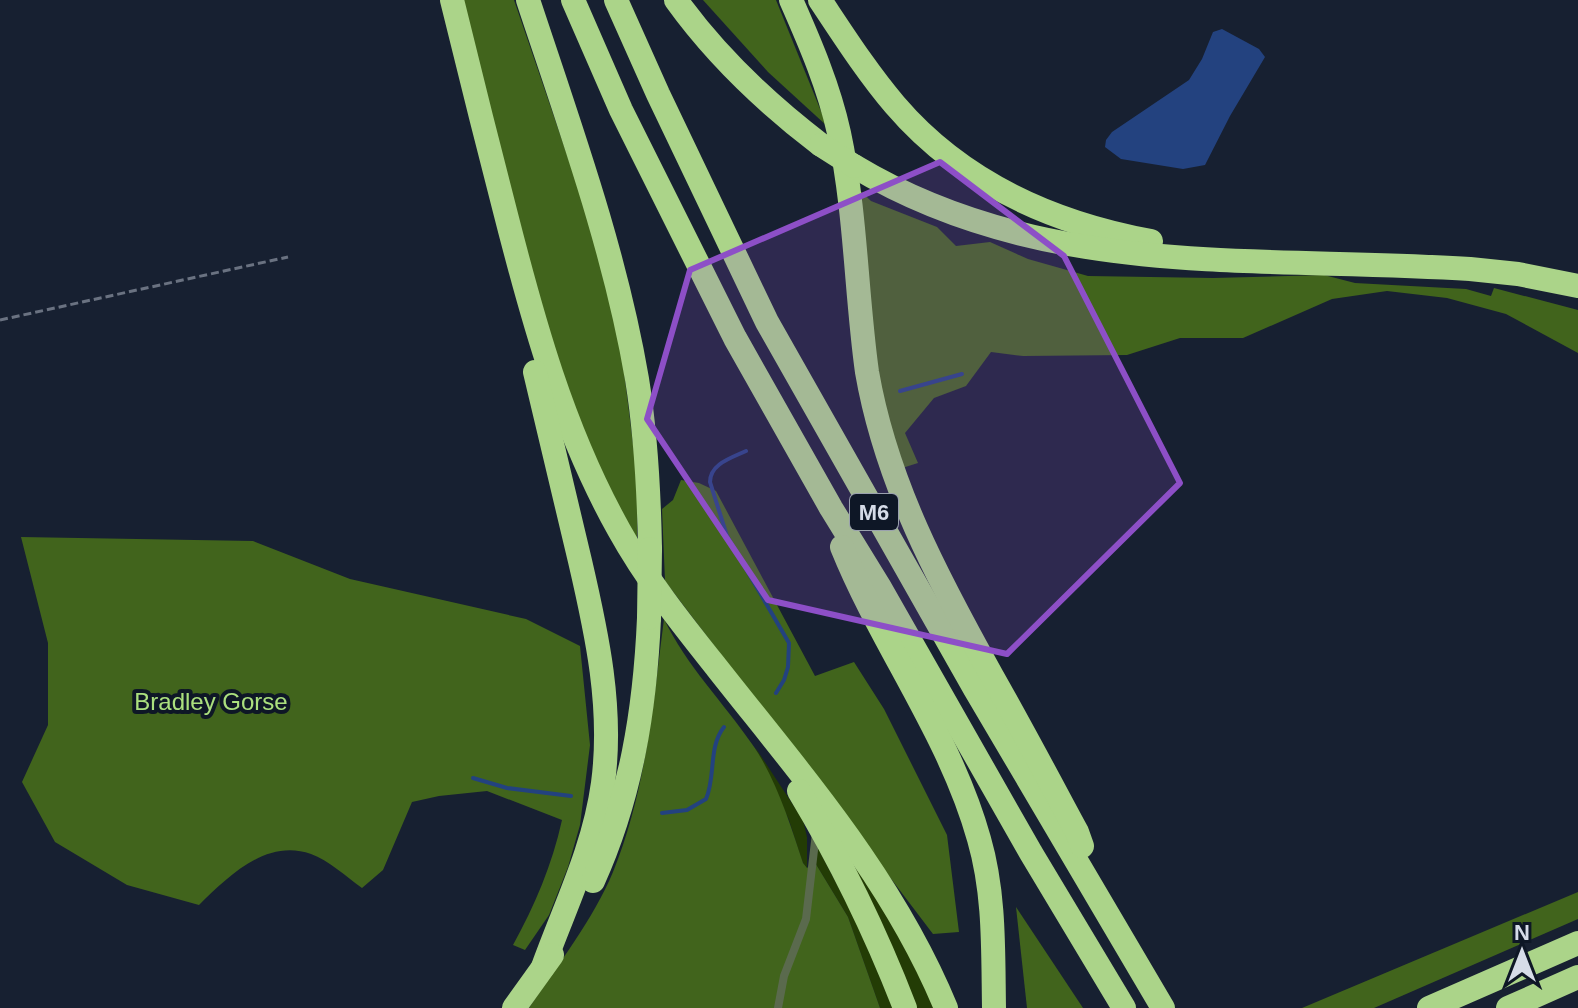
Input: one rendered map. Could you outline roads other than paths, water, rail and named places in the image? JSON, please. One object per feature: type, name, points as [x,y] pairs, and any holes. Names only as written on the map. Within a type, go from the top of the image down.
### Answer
[{"type":"highway","points":[[452,0],[550,373],[584,460],[619,531],[635,556],[686,628],[860,850],[907,924],[946,1008]]},
{"type":"highway","points":[[514,1008],[567,934],[585,900],[612,837],[624,797],[643,704],[650,549],[643,419],[627,328],[600,223],[528,0]]},
{"type":"highway","name":"M6","points":[[573,0],[621,110],[735,338],[1031,853],[1124,1008]]},
{"type":"highway","name":"M6","points":[[616,0],[767,322],[968,676],[1163,1008]]},
{"type":"highway","points":[[676,0],[713,47],[753,89],[821,145],[928,205],[980,224],[1084,248],[1149,255],[1470,269],[1518,274],[1578,286]]},
{"type":"highway","points":[[791,0],[823,78],[839,134],[850,200],[867,372],[889,463],[946,592],[1077,832],[1107,915]]},
{"type":"highway","points":[[820,0],[865,67],[903,114],[950,156],[996,189],[1054,216],[1112,234],[1280,261]]},
{"type":"highway","points":[[510,230],[527,333],[594,624],[605,707],[605,760],[593,834],[581,873],[543,967]]},
{"type":"highway","points":[[831,508],[841,546],[862,595],[958,780],[980,840],[991,900],[994,1008]]},
{"type":"highway","points":[[731,685],[820,825],[879,942],[905,1008]]},
{"type":"highway","points":[[1429,1008],[1578,943]]},
{"type":"highway","points":[[1508,1008],[1578,977]]},
{"type":"lane","points":[[778,1008],[784,976],[806,919],[814,839],[820,825]]},
{"type":"water","points":[[1222,29],[1259,49],[1265,57],[1205,165],[1183,169],[1121,159],[1105,147],[1112,132],[1189,80],[1213,32]]},
{"type":"waterway","points":[[900,391],[962,374]]},
{"type":"waterway","points":[[746,451],[717,466],[710,482],[727,536],[789,643],[788,667],[776,693]]},
{"type":"waterway","points":[[662,813],[687,810],[706,799],[716,743],[724,727]]},
{"type":"waterway","points":[[473,778],[507,788],[571,796]]},
{"type":"park label","name":"Bradley Gorse","points":[[211,702]]}]
